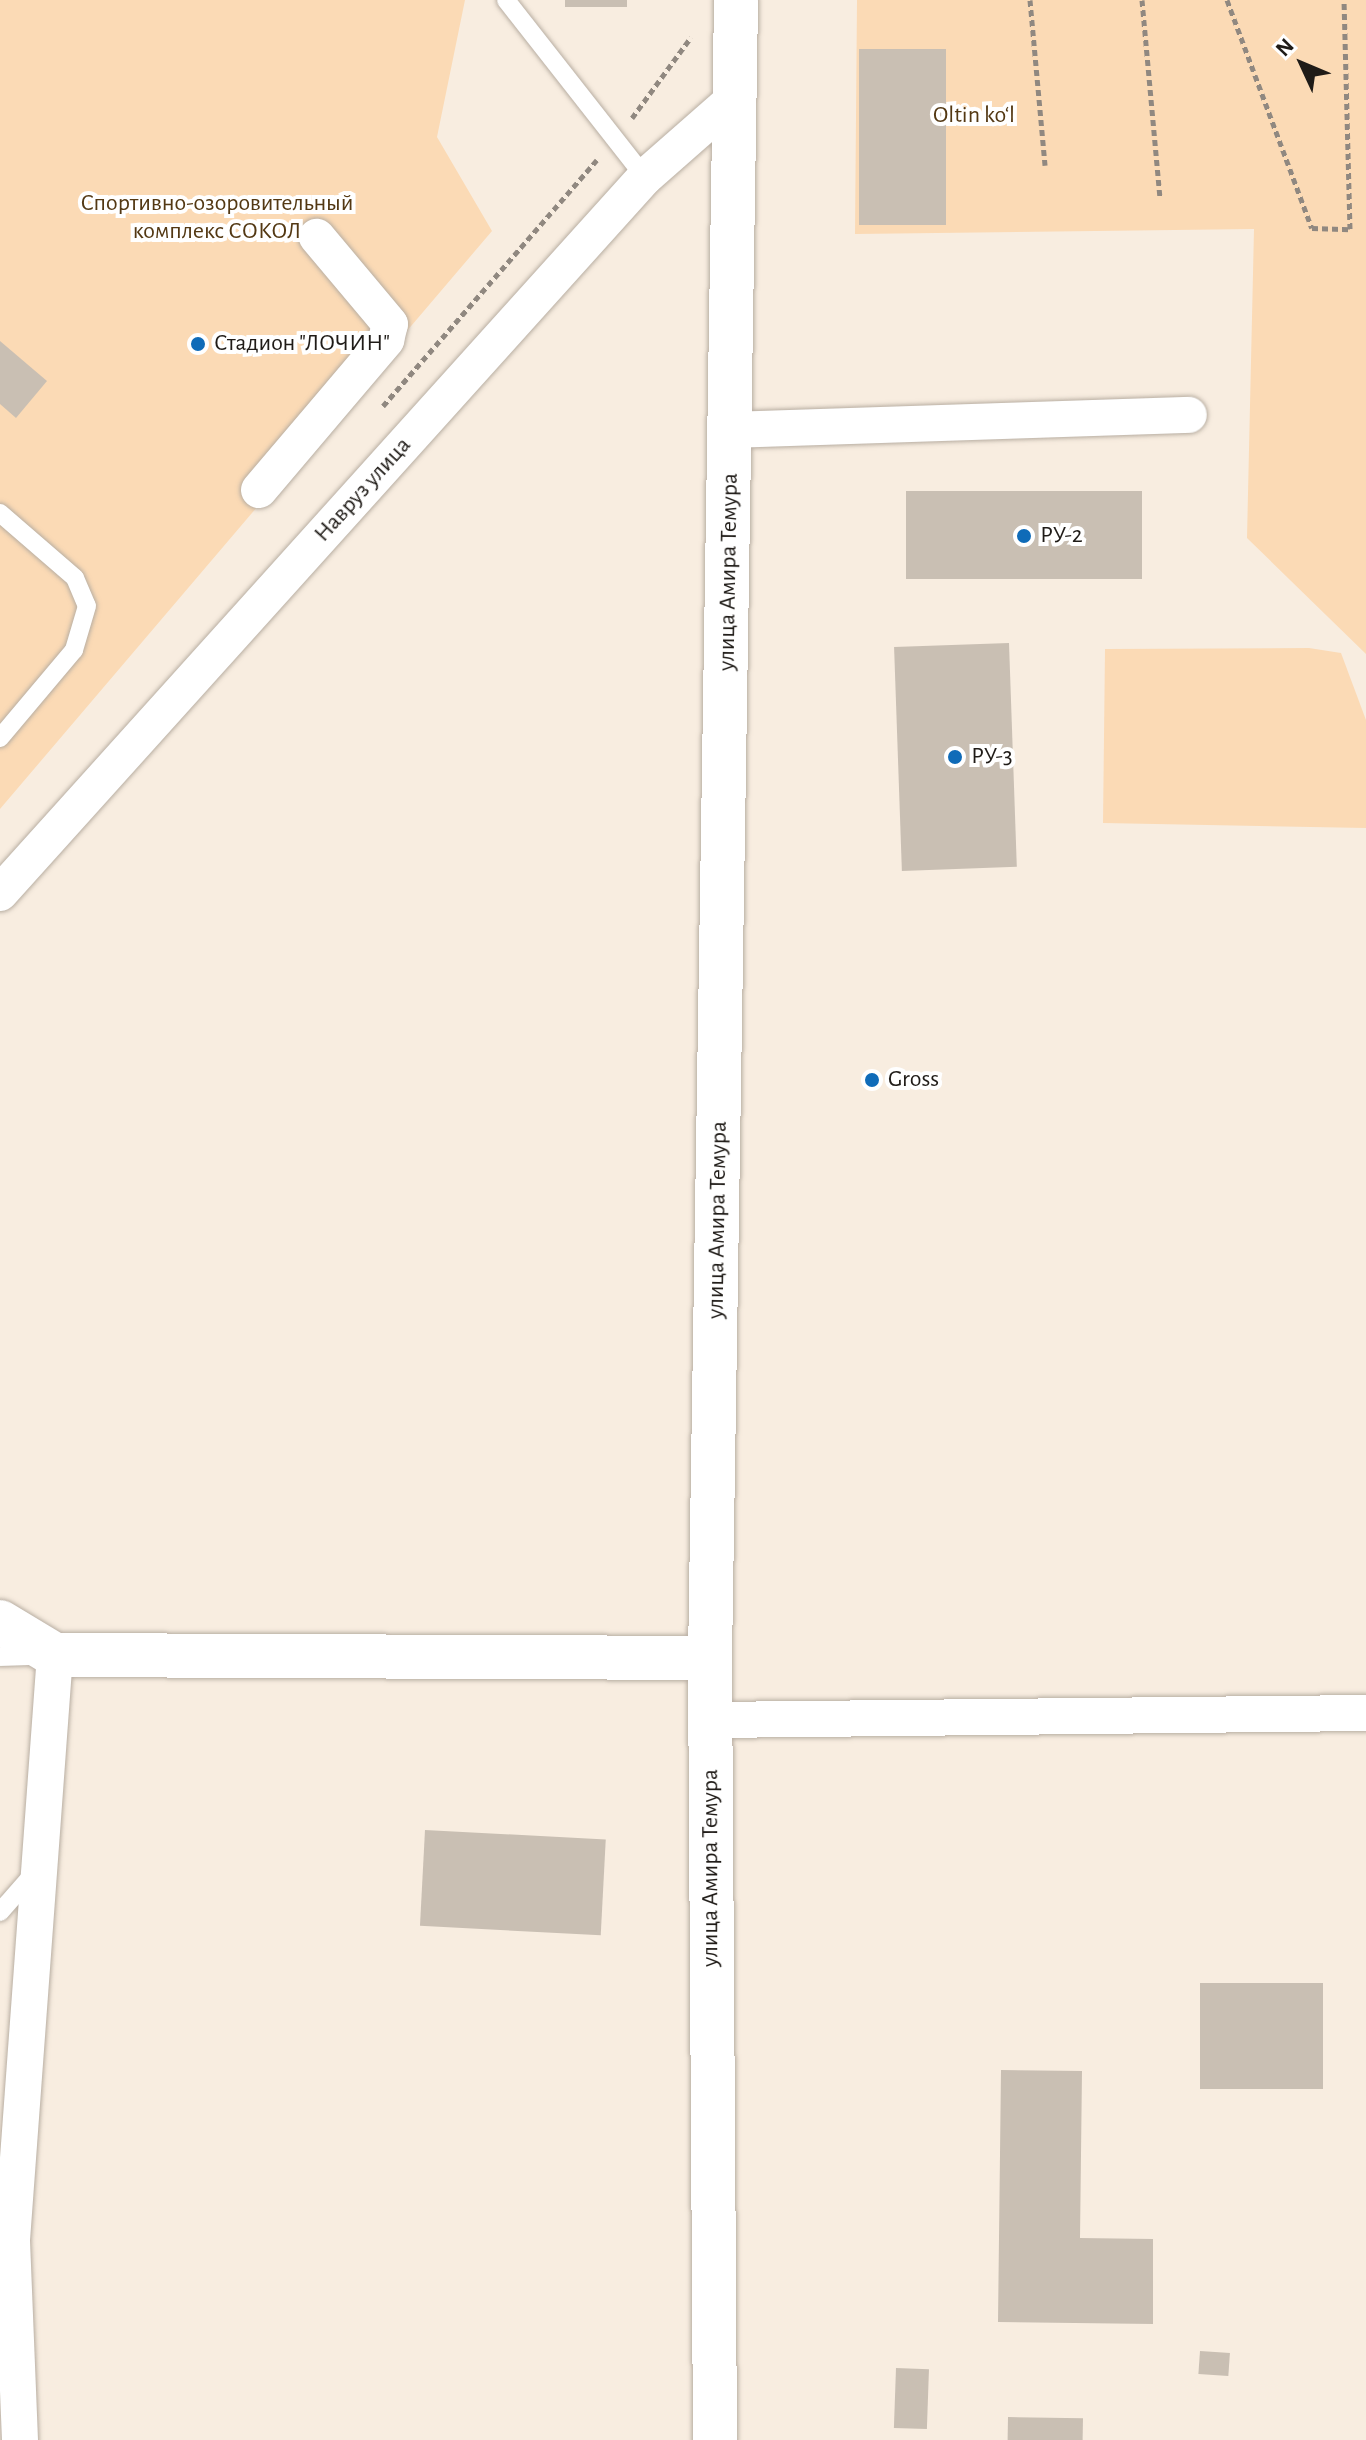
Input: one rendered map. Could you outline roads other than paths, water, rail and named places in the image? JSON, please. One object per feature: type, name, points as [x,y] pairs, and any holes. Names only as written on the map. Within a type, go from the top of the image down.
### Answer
[{"type":"main road","name":"улица Амира Темура","points":[[715,2440],[710,1658],[732,430],[736,0]]},
{"type":"main road","points":[[0,1622],[55,1655],[710,1658]]},
{"type":"street","name":"Навруз улица","points":[[0,893],[645,177],[736,97]]},
{"type":"street","points":[[259,490],[386,340],[390,324],[317,237]]},
{"type":"street","points":[[732,430],[1189,415]]},
{"type":"street","points":[[20,2440],[6,2247],[41,1865],[55,1655]]},
{"type":"street","points":[[710,1720],[1366,1713]]},
{"type":"lane","points":[[506,0],[645,177]]},
{"type":"lane","points":[[0,513],[75,578],[87,606],[74,650],[0,738]]},
{"type":"lane","points":[[0,1657],[55,1655]]},
{"type":"lane","points":[[0,1912],[41,1865]]},
{"type":"place","name":"Стадион \"ЛОЧИН\"","points":[[198,344]]},
{"type":"place","name":"РУ-2","points":[[1024,536]]},
{"type":"place","name":"РУ-3","points":[[955,757]]},
{"type":"place","name":"Gross","points":[[872,1080]]},
{"type":"park label","name":"Oltin ko‘l","points":[[974,116]]},
{"type":"park label","name":"Спортивно-озоровительный комплекс СОКОЛ","points":[[217,218]]}]
